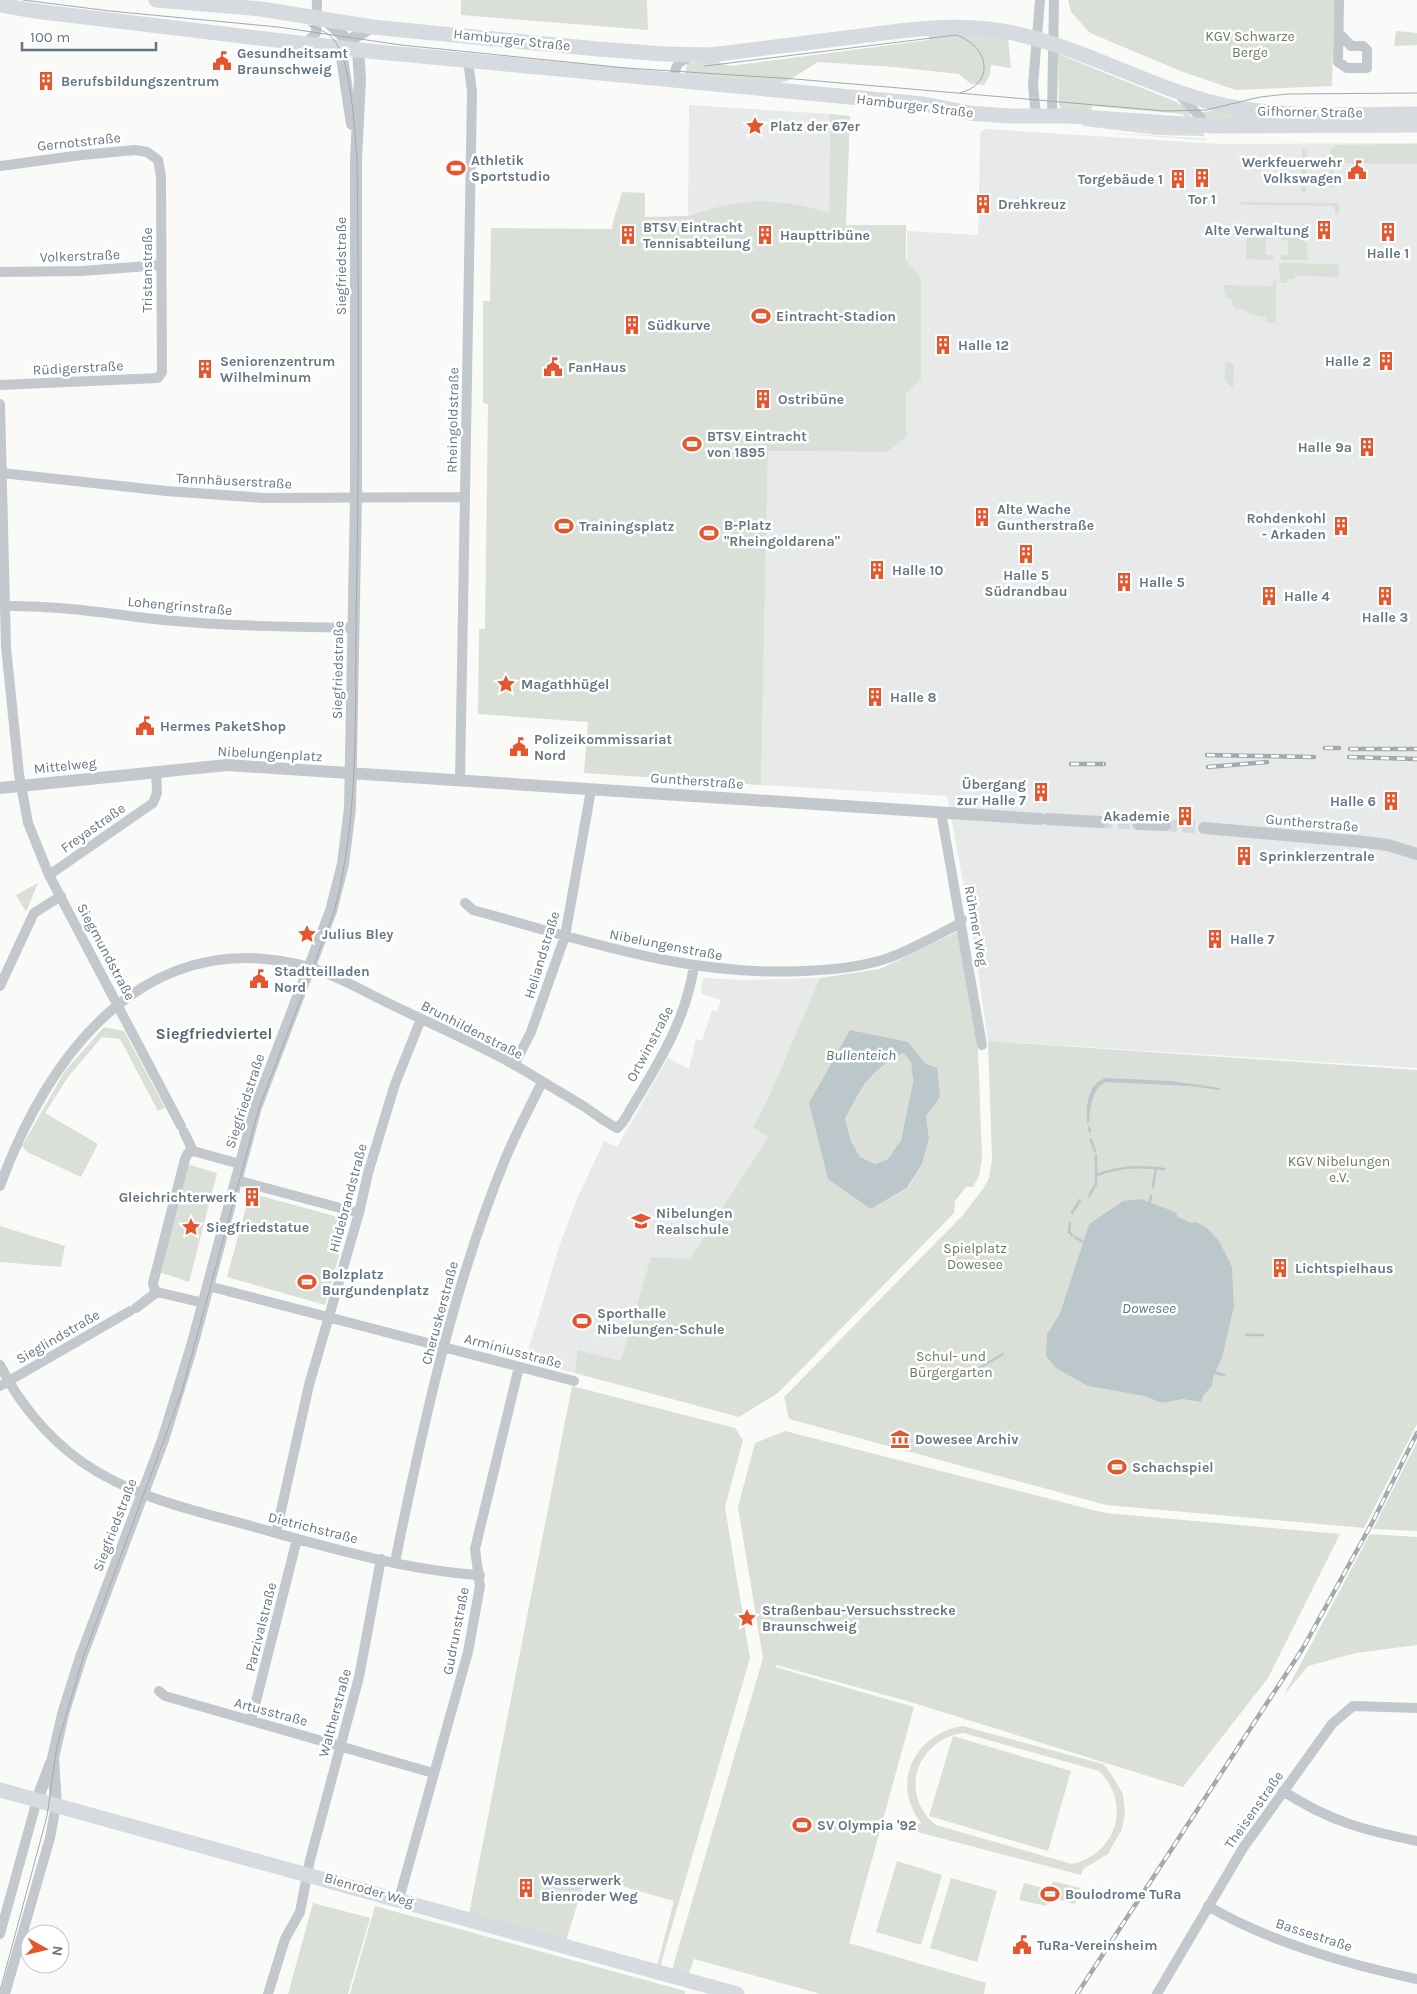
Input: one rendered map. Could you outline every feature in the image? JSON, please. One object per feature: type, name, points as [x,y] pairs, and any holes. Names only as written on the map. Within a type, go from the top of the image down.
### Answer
[{"type":"main road","name":"Hamburger Straße","points":[[156,0],[202,2],[372,26],[617,51],[700,55],[944,27],[989,29],[1038,38]]},
{"type":"main road","name":"Hamburger Straße","points":[[0,5],[305,44],[350,46],[468,60],[924,104],[982,114],[1036,116]]},
{"type":"main road","name":"Gifhorner Straße","points":[[1038,38],[1175,90],[1228,107],[1281,114],[1417,114]]},
{"type":"main road","name":"Gifhorner Straße","points":[[1036,116],[1052,115],[1207,125],[1417,125]]},
{"type":"main road","name":"Bienroder Weg","points":[[0,1790],[307,1873],[737,1994]]},
{"type":"street","points":[[317,0],[322,18],[350,46],[372,26]]},
{"type":"street","points":[[1036,116],[1033,85],[1040,0]]},
{"type":"street","points":[[1052,115],[1054,0]]},
{"type":"street","points":[[1339,33],[1340,0]]},
{"type":"street","points":[[305,44],[316,33],[322,18]]},
{"type":"street","name":"Siegfriedstraße","points":[[350,46],[340,57],[353,102]]},
{"type":"street","name":"Siegfriedstraße","points":[[37,1800],[54,1758],[64,1714],[81,1657],[179,1390],[256,1107],[331,911],[343,864],[349,824],[351,774],[356,498],[356,159],[350,46]]},
{"type":"street","name":"Hamburger Straße","points":[[674,80],[676,66],[681,60],[700,55]]},
{"type":"street","name":"Rheingoldstraße","points":[[460,781],[472,92],[468,60]]},
{"type":"street","name":"Gifhorner Straße","points":[[1175,90],[1207,125]]},
{"type":"street","name":"Gernotstraße","points":[[0,166],[135,150],[147,152],[158,160]]},
{"type":"street","name":"Tristanstraße","points":[[158,160],[161,176],[162,372],[158,378]]},
{"type":"street","name":"Volkerstraße","points":[[0,272],[82,271],[161,264]]},
{"type":"street","name":"Rüdigerstraße","points":[[0,385],[158,378]]},
{"type":"street","name":"Siegmundstraße","points":[[0,404],[4,606],[7,657],[21,786],[28,823],[49,875],[118,1004],[193,1151]]},
{"type":"street","name":"Tannhäuserstraße","points":[[2,473],[166,491],[265,498],[465,497]]},
{"type":"street","name":"Lohengrinstraße","points":[[4,606],[43,606],[163,620],[262,628],[354,628]]},
{"type":"street","name":"Nibelungenplatz","points":[[133,773],[227,765],[351,774]]},
{"type":"street","name":"Freyastraße","points":[[49,875],[153,803],[157,793],[156,771]]},
{"type":"street","name":"Mittelweg","points":[[0,788],[133,773]]},
{"type":"street","name":"Guntherstraße","points":[[351,774],[1100,822]]},
{"type":"street","name":"Heliandstraße","points":[[514,1065],[531,1032],[544,1000],[565,936],[591,790]]},
{"type":"street","name":"Rühmer Weg","points":[[941,812],[962,920],[982,1045]]},
{"type":"street","points":[[1138,824],[1166,825]]},
{"type":"street","name":"Guntherstraße","points":[[1204,828],[1364,842],[1417,854]]},
{"type":"street","points":[[0,986],[34,913],[61,896]]},
{"type":"street","name":"Nibelungenstraße","points":[[465,903],[473,910],[655,959],[694,966],[755,972],[850,967],[883,960],[957,925],[962,920]]},
{"type":"street","name":"Brunhildenstraße","points":[[0,1186],[16,1144],[41,1096],[71,1052],[118,1004],[166,975],[203,962],[231,958],[258,958],[310,967],[514,1065],[617,1128]]},
{"type":"street","name":"Ortwinstraße","points":[[617,1128],[624,1122],[676,1030],[685,1008],[694,966]]},
{"type":"street","name":"Hildebrandstraße","points":[[276,1533],[297,1434],[380,1132],[421,1019]]},
{"type":"street","name":"Cheruskerstraße","points":[[395,1562],[418,1455],[445,1347],[480,1225],[507,1155],[542,1082]]},
{"type":"street","points":[[193,1151],[188,1153],[185,1159],[153,1283],[157,1292],[204,1303]]},
{"type":"street","name":"Siegfriedstraße","points":[[193,1151],[240,1164]]},
{"type":"street","points":[[236,1180],[359,1213]]},
{"type":"street","name":"Arminiusstraße","points":[[208,1286],[574,1381]]},
{"type":"street","name":"Sieglindstraße","points":[[4,1384],[133,1310],[157,1292]]},
{"type":"street","name":"Dietrichstraße","points":[[0,1365],[4,1384],[40,1424],[65,1448],[101,1474],[142,1494],[297,1539],[395,1562],[443,1571],[480,1575]]},
{"type":"street","name":"Gudrunstraße","points":[[399,1899],[468,1652],[480,1575],[475,1549],[519,1367]]},
{"type":"street","name":"Parzivalstraße","points":[[251,1721],[297,1539]]},
{"type":"street","name":"Waltherstraße","points":[[268,1994],[285,1939],[300,1912],[307,1873],[359,1677],[381,1559]]},
{"type":"street","name":"Artusstraße","points":[[159,1691],[165,1696],[341,1745],[347,1749],[433,1774]]},
{"type":"street","name":"Theisenstraße","points":[[1156,1994],[1243,1848],[1332,1724],[1349,1708],[1417,1708]]},
{"type":"street","name":"Siegfriedstraße","points":[[54,1758],[56,1805]]},
{"type":"street","points":[[1283,1791],[1308,1807],[1342,1823],[1417,1841]]},
{"type":"street","points":[[0,1934],[37,1800]]},
{"type":"street","points":[[5,1994],[50,1838],[56,1805]]},
{"type":"street","name":"Bassestraße","points":[[1208,1906],[1276,1938],[1344,1960],[1417,1979]]},
{"type":"shaded area","points":[[689,105],[830,114],[829,212],[794,204],[688,216]]},
{"type":"shaded area","points":[[985,129],[1220,144],[1417,143],[1417,1068],[988,1041],[971,925],[947,796],[761,785],[768,451],[887,452],[906,437],[907,231],[978,235],[979,208],[983,208],[983,201],[979,197],[980,133]]},
{"type":"shaded area","name":"Nibelungen Realschule","points":[[703,978],[744,980],[820,978],[767,1101],[754,1126],[768,1136],[615,1383],[525,1361],[560,1244],[577,1199],[604,1141],[617,1147],[668,1058],[689,1069],[696,1039],[702,1041],[712,1010],[717,1012],[721,1000],[701,994]]},
{"type":"green space","points":[[461,0],[647,0],[648,30],[461,15]]},
{"type":"green space","name":"KGV Schwarze Berge","points":[[1068,0],[1334,0],[1332,86],[1236,90],[1183,72],[1090,33],[1071,12]]},
{"type":"green space","points":[[1396,31],[1417,33],[1417,45],[1394,46]]},
{"type":"green space","points":[[928,33],[1008,37],[1011,68],[991,65],[990,75],[984,85],[971,84],[959,74],[818,62],[789,80],[774,85],[685,76],[687,63],[719,61],[719,63],[730,66],[929,40]]},
{"type":"green space","points":[[1058,54],[1172,100],[1199,113],[1189,114],[1192,119],[1185,118],[1183,114],[1092,106],[1091,112],[1063,110],[1059,105]]},
{"type":"green space","points":[[1219,109],[1281,119],[1213,120],[1199,113]]},
{"type":"green space","name":"BTSV Eintracht von 1895","points":[[830,114],[850,116],[846,225],[906,225],[906,260],[921,278],[921,380],[906,393],[906,437],[887,452],[768,451],[761,785],[584,773],[588,722],[478,714],[479,629],[485,629],[488,404],[483,403],[483,301],[490,301],[491,228],[612,229],[622,192],[645,193],[645,217],[688,216],[725,205],[758,201],[794,204],[829,212]]},
{"type":"green space","points":[[1083,122],[1201,130],[1205,136],[1158,135],[1083,126]]},
{"type":"green space","points":[[1083,131],[1206,139],[1206,140]]},
{"type":"green space","points":[[1417,144],[1417,164],[1333,163],[1333,187],[1329,187],[1330,149],[1335,148],[1335,145]]},
{"type":"green space","points":[[1302,149],[1307,149],[1306,193],[1301,193]]},
{"type":"green space","points":[[1240,202],[1339,203],[1339,215],[1335,214],[1334,206],[1241,205]]},
{"type":"green space","points":[[1250,234],[1273,234],[1273,239],[1266,239],[1266,255],[1273,255],[1273,260],[1246,259],[1246,240]]},
{"type":"green space","points":[[1281,234],[1306,236],[1308,260],[1281,260],[1281,255],[1288,255],[1288,240],[1281,240]]},
{"type":"green space","points":[[1281,263],[1339,264],[1338,277],[1295,276],[1294,279],[1287,279],[1287,283],[1280,283],[1279,265]]},
{"type":"green space","points":[[1274,279],[1276,279],[1276,323],[1266,322],[1266,318],[1235,308],[1232,304],[1233,300],[1226,298],[1223,285],[1273,286]]},
{"type":"green space","points":[[1225,362],[1234,363],[1233,388],[1225,381]]},
{"type":"green space","points":[[38,883],[26,912],[16,895]]},
{"type":"green space","points":[[961,930],[978,1050],[982,1159],[979,1176],[973,1187],[966,1187],[955,1201],[954,1213],[778,1393],[739,1417],[575,1373],[578,1350],[621,1361],[651,1257],[690,1259],[768,1137],[753,1127],[767,1101],[820,978],[880,969]],"holes":[[[908,1042],[926,1064],[940,1097],[926,1116],[929,1139],[922,1164],[908,1188],[871,1209],[809,1103]]]},
{"type":"green space","points":[[104,1027],[124,1031],[165,1108],[158,1111],[120,1039],[102,1037],[68,1077],[45,1113],[98,1144],[81,1177],[27,1152],[22,1146],[65,1071]]},
{"type":"green space","name":"Schul- und Bürgergarten","points":[[988,1041],[1417,1070],[1417,1424],[1364,1528],[1106,1505],[789,1419],[784,1397],[962,1216],[989,1178],[992,1159]],"holes":[[[1123,1201],[1191,1223],[1196,1222],[1232,1267],[1234,1307],[1222,1358],[1214,1375],[1212,1386],[1197,1402],[1192,1399],[1183,1399],[1162,1403],[1144,1396],[1088,1386],[1047,1334],[1060,1313],[1089,1224]]]},
{"type":"green space","points":[[903,1053],[911,1062],[913,1082],[901,1140],[888,1159],[875,1164],[860,1157],[851,1141],[845,1119],[856,1098],[875,1073]]},
{"type":"green space","points":[[187,1164],[217,1173],[189,1282],[159,1272]]},
{"type":"green space","points":[[250,1193],[349,1220],[325,1305],[227,1277]]},
{"type":"green space","points":[[0,1226],[65,1246],[61,1267],[0,1262]]},
{"type":"green space","points":[[572,1386],[735,1428],[743,1440],[725,1507],[750,1658],[660,1967],[657,1966],[674,1901],[586,1876],[566,1941],[469,1914]]},
{"type":"green space","points":[[785,1431],[1105,1513],[1340,1534],[1268,1678],[1183,1787],[907,1701],[776,1665],[775,1667],[914,1707],[849,1943],[986,1983],[984,1994],[821,1994],[694,1959],[689,1974],[672,1970],[763,1658],[738,1507],[755,1443]]},
{"type":"green space","points":[[1417,1442],[1417,1531],[1373,1529]]},
{"type":"green space","points":[[1370,1534],[1417,1537],[1417,1645],[1356,1653],[1308,1666],[1284,1695]]},
{"type":"green space","points":[[963,1726],[1103,1764],[1123,1794],[1125,1812],[1122,1829],[1108,1854],[1083,1869],[1081,1875],[910,1830],[913,1822],[922,1824],[912,1809],[908,1793],[908,1777],[912,1763],[920,1750],[932,1739],[946,1731]],"holes":[[[963,1733],[1099,1771],[1109,1784],[1115,1798],[1117,1812],[1115,1826],[1109,1839],[1100,1850],[1072,1864],[936,1825],[924,1813],[915,1785],[918,1770],[924,1757],[934,1746],[947,1738]]]},
{"type":"green space","points":[[953,1736],[1071,1771],[1048,1851],[929,1816]]},
{"type":"green space","points":[[897,1861],[942,1875],[921,1945],[876,1932]]},
{"type":"green space","points":[[951,1878],[997,1891],[977,1962],[930,1948]]},
{"type":"green space","name":"Boulodrome TuRa","points":[[1053,1881],[1080,1888],[1075,1904],[1049,1897],[1046,1906],[1019,1900],[1024,1883],[1050,1890]]},
{"type":"green space","points":[[313,1903],[370,1918],[348,1994],[288,1994]]},
{"type":"green space","points":[[375,1906],[685,1991],[685,1994],[350,1994]]},
{"type":"water","name":"Bullenteich","points":[[850,1030],[908,1042],[926,1064],[937,1068],[940,1097],[926,1116],[929,1139],[922,1164],[907,1188],[871,1209],[828,1179],[809,1103]],"holes":[[[903,1053],[911,1062],[913,1082],[901,1140],[888,1159],[875,1164],[860,1157],[851,1141],[845,1119],[856,1097],[882,1067]]]},
{"type":"water","points":[[1106,1078],[1171,1081],[1220,1088],[1219,1090],[1189,1086],[1106,1082],[1095,1093],[1087,1124],[1087,1111],[1091,1091],[1095,1085]]},
{"type":"water","name":"Dowesee","points":[[1141,1199],[1175,1212],[1178,1217],[1191,1223],[1196,1222],[1207,1228],[1219,1241],[1232,1267],[1234,1307],[1222,1358],[1214,1375],[1212,1386],[1203,1396],[1201,1402],[1183,1399],[1162,1403],[1144,1396],[1088,1386],[1056,1368],[1046,1356],[1047,1334],[1060,1313],[1089,1224],[1123,1201]]},
{"type":"waterway","points":[[1091,1140],[1095,1151]]},
{"type":"waterway","points":[[1096,1155],[1096,1182]]},
{"type":"waterway","points":[[1097,1175],[1130,1167],[1164,1169]]},
{"type":"waterway","points":[[1153,1187],[1156,1168]]},
{"type":"waterway","points":[[1089,1196],[1096,1184]]},
{"type":"waterway","points":[[1150,1202],[1151,1196]]},
{"type":"waterway","points":[[1072,1213],[1080,1200]]},
{"type":"waterway","points":[[1070,1223],[1069,1232],[1072,1235]]},
{"type":"waterway","points":[[1075,1237],[1083,1242]]},
{"type":"waterway","points":[[1246,1335],[1263,1335]]},
{"type":"waterway","points":[[979,1368],[1003,1354]]},
{"type":"waterway","points":[[1212,1372],[1224,1375]]},
{"type":"tunnel","points":[[1100,822],[1138,824]]},
{"type":"tunnel","points":[[1165,825],[1204,828]]},
{"type":"tram line","points":[[23,0],[110,11],[278,27],[401,45],[626,68],[795,79],[1165,111],[1206,110],[1260,97],[1288,94],[1417,93]]},
{"type":"tram line","points":[[0,1991],[47,1816],[57,1746],[83,1658],[182,1391],[259,1108],[334,912],[348,841],[354,770],[358,509],[357,159],[352,102],[343,58],[337,43],[330,36],[323,31],[309,26]]},
{"type":"tram line","points":[[705,66],[956,35],[967,40],[975,47],[981,55],[984,64],[983,73],[979,81],[972,88],[960,93]]},
{"type":"railway","points":[[1325,748],[1339,748]]},
{"type":"railway","points":[[1350,749],[1417,749]]},
{"type":"railway","points":[[1207,755],[1314,757]]},
{"type":"railway","points":[[1349,757],[1417,759]]},
{"type":"railway","points":[[1208,767],[1267,762]]},
{"type":"railway","points":[[1071,764],[1104,764]]},
{"type":"railway","points":[[1077,1994],[1303,1648],[1372,1523],[1417,1433]]},
{"type":"place","name":"Gesundheitsamt Braunschweig","points":[[222,61]]},
{"type":"place","name":"Berufsbildungszentrum","points":[[46,81]]},
{"type":"place","name":"Platz der 67er","points":[[755,126]]},
{"type":"place","name":"Athletik Sportstudio","points":[[456,168]]},
{"type":"place","name":"Werkfeuerwehr Volkswagen","points":[[1357,170]]},
{"type":"place","name":"Tor 1","points":[[1202,178]]},
{"type":"place","name":"Torgebäude 1","points":[[1178,179]]},
{"type":"place","name":"Drehkreuz","points":[[983,204]]},
{"type":"place","name":"Alte Verwaltung","points":[[1324,230]]},
{"type":"place","name":"Halle 1","points":[[1388,232]]},
{"type":"place","name":"BTSV Eintracht Tennisabteilung","points":[[628,235]]},
{"type":"place","name":"Haupttribüne","points":[[765,235]]},
{"type":"place","name":"Eintracht-Stadion","points":[[761,316]]},
{"type":"place","name":"Südkurve","points":[[632,325]]},
{"type":"place","name":"Halle 12","points":[[943,345]]},
{"type":"place","name":"Halle 2","points":[[1386,361]]},
{"type":"place","name":"FanHaus","points":[[553,367]]},
{"type":"place","name":"Seniorenzentrum Wilhelminum","points":[[205,369]]},
{"type":"place","name":"Ostribüne","points":[[763,399]]},
{"type":"place","name":"BTSV Eintracht von 1895","points":[[692,444]]},
{"type":"place","name":"Halle 9a","points":[[1367,447]]},
{"type":"place","name":"Alte Wache Guntherstraße","points":[[982,517]]},
{"type":"place","name":"Trainingsplatz","points":[[564,526]]},
{"type":"place","name":"Rohdenkohl - Arkaden","points":[[1341,526]]},
{"type":"place","name":"B-Platz \"Rheingoldarena\"","points":[[709,533]]},
{"type":"place","name":"Halle 5 Südrandbau","points":[[1026,554]]},
{"type":"place","name":"Halle 10","points":[[877,570]]},
{"type":"place","name":"Halle 5","points":[[1124,582]]},
{"type":"place","name":"Halle 4","points":[[1269,596]]},
{"type":"place","name":"Halle 3","points":[[1385,596]]},
{"type":"place","name":"Magathhügel","points":[[506,684]]},
{"type":"place","name":"Halle 8","points":[[875,697]]},
{"type":"place","name":"Hermes PaketShop","points":[[145,726]]},
{"type":"place","name":"Polizeikommissariat Nord","points":[[519,747]]},
{"type":"place","name":"Übergang zur Halle 7","points":[[1041,792]]},
{"type":"place","name":"Halle 6","points":[[1391,801]]},
{"type":"place","name":"Akademie","points":[[1185,816]]},
{"type":"place","name":"Sprinklerzentrale","points":[[1244,856]]},
{"type":"place","name":"Julius Bley","points":[[307,934]]},
{"type":"place","name":"Halle 7","points":[[1215,939]]},
{"type":"place","name":"Stadtteilladen Nord","points":[[259,979]]},
{"type":"place","name":"Gleichrichterwerk","points":[[252,1197]]},
{"type":"place","name":"Nibelungen Realschule","points":[[641,1221]]},
{"type":"place","name":"Siegfriedstatue","points":[[191,1227]]},
{"type":"place","name":"Lichtspielhaus","points":[[1280,1268]]},
{"type":"place","name":"Bolzplatz Burgundenplatz","points":[[307,1282]]},
{"type":"place","name":"Sporthalle Nibelungen-Schule","points":[[582,1321]]},
{"type":"place","name":"Dowesee Archiv","points":[[900,1439]]},
{"type":"place","name":"Schachspiel","points":[[1117,1467]]},
{"type":"place","name":"Straßenbau-Versuchsstrecke Braunschweig","points":[[747,1618]]},
{"type":"place","name":"SV Olympia '92","points":[[802,1825]]},
{"type":"place","name":"Wasserwerk Bienroder Weg","points":[[526,1888]]},
{"type":"place","name":"Boulodrome TuRa","points":[[1050,1894]]},
{"type":"place","name":"TuRa-Vereinsheim","points":[[1022,1945]]},
{"type":"district","name":"Siegfriedviertel","points":[[214,1033]]},
{"type":"park label","name":"KGV Nibelungen e.V.","points":[[1339,1170]]},
{"type":"park label","name":"Spielplatz Dowesee","points":[[975,1256]]}]
